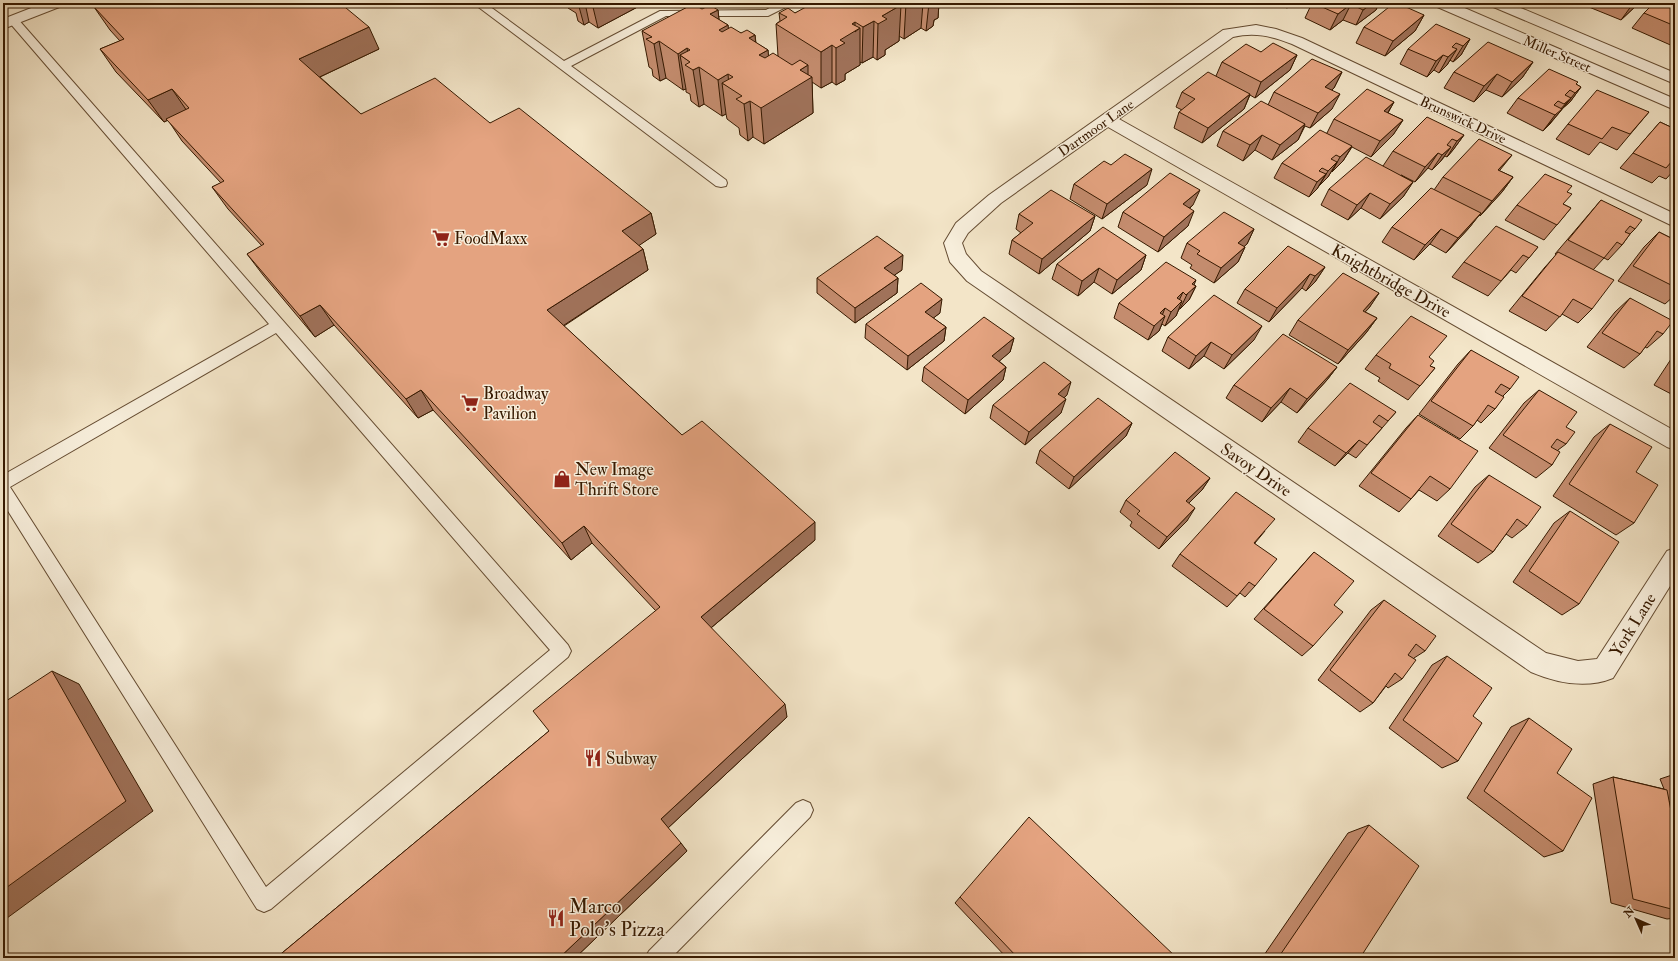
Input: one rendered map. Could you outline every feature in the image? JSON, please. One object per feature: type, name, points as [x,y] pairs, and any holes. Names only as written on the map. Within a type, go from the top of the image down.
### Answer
[{"type":"street","points":[[8,22],[57,3]]},
{"type":"street","name":"Miller Street","points":[[1440,3],[1675,105]]},
{"type":"street","name":"Miller Street","points":[[1496,3],[1675,79]]},
{"type":"street","name":"Dartmoor Lane","points":[[953,243],[962,228],[995,200],[1228,33],[1248,29]]},
{"type":"street","name":"Brunswick Drive","points":[[1248,29],[1272,31],[1297,41],[1675,221]]},
{"type":"street","name":"Knightbridge Drive","points":[[1108,120],[1675,441]]},
{"type":"street","name":"Savoy Drive","points":[[953,243],[957,258],[974,276],[1540,664],[1578,673]]},
{"type":"street","name":"York Lane","points":[[1578,673],[1604,670],[1675,558]]},
{"type":"lane","points":[[478,3],[721,183]]},
{"type":"lane","points":[[563,66],[664,13],[768,12],[786,3]]},
{"type":"lane","points":[[3,489],[264,902],[562,651],[278,325],[8,22]]},
{"type":"lane","points":[[3,483],[278,325]]},
{"type":"lane","points":[[656,958],[803,810]]},
{"type":"building","points":[[104,3],[340,3],[369,27],[299,59],[361,114],[435,78],[490,123],[519,108],[651,213],[622,231],[643,249],[547,310],[682,435],[702,421],[815,522],[701,617],[785,704],[661,819],[681,843],[559,958],[276,958],[549,731],[533,711],[660,607],[584,526],[562,543],[421,390],[406,399],[320,305],[300,316],[247,254],[264,244],[212,187],[224,181],[166,119],[189,108],[172,89],[148,100],[100,49],[124,39],[94,7]]},
{"type":"building","points":[[813,3],[817,3],[823,7],[826,5],[823,3],[898,3],[901,5],[882,16],[887,19],[878,24],[874,21],[863,27],[855,22],[852,24],[860,28],[840,40],[845,43],[836,48],[832,45],[821,52],[776,24],[787,17],[779,13],[788,8],[795,13]]},
{"type":"building","points":[[1313,3],[1373,3],[1363,10],[1351,4],[1338,14]]},
{"type":"building","points":[[1394,3],[1424,15],[1393,41],[1364,27]]},
{"type":"building","points":[[1654,3],[1675,3],[1675,26],[1644,13]]},
{"type":"building","points":[[693,4],[702,9],[710,5],[718,10],[710,14],[728,25],[719,30],[722,32],[731,27],[741,33],[747,30],[755,35],[749,38],[768,50],[759,55],[765,58],[773,53],[792,65],[800,60],[808,65],[800,70],[812,77],[761,108],[750,101],[744,104],[736,99],[742,96],[722,83],[733,77],[728,74],[718,80],[699,67],[693,70],[685,65],[690,62],[680,55],[690,50],[687,48],[678,54],[659,41],[654,44],[646,39],[652,37],[642,31]]},
{"type":"building","points":[[1436,24],[1470,39],[1463,46],[1456,43],[1452,47],[1457,49],[1448,57],[1443,55],[1436,61],[1408,49]]},
{"type":"building","points":[[1488,42],[1533,62],[1512,82],[1497,74],[1484,86],[1454,72]]},
{"type":"building","points":[[1273,43],[1297,55],[1261,82],[1222,62],[1246,44],[1261,52]]},
{"type":"building","points":[[1312,59],[1342,72],[1325,87],[1340,94],[1318,113],[1274,92]]},
{"type":"building","points":[[1549,69],[1578,82],[1576,84],[1581,87],[1575,93],[1570,90],[1565,95],[1571,98],[1564,104],[1558,101],[1554,105],[1562,109],[1555,115],[1518,98]]},
{"type":"building","points":[[1208,72],[1250,94],[1208,128],[1179,112],[1195,99],[1182,92]]},
{"type":"building","points":[[1367,89],[1394,102],[1384,111],[1403,120],[1380,141],[1334,119]]},
{"type":"building","points":[[1597,90],[1649,112],[1630,134],[1612,127],[1602,139],[1568,124]]},
{"type":"building","points":[[1261,101],[1305,124],[1280,145],[1262,135],[1250,145],[1223,131]]},
{"type":"building","points":[[1427,117],[1464,135],[1457,141],[1452,139],[1447,145],[1451,147],[1442,155],[1438,153],[1425,167],[1393,151]]},
{"type":"building","points":[[1660,122],[1675,129],[1675,161],[1673,160],[1666,168],[1633,153]]},
{"type":"building","points":[[1320,130],[1352,146],[1340,157],[1336,155],[1331,159],[1337,162],[1328,171],[1322,168],[1319,171],[1326,174],[1317,182],[1282,163]]},
{"type":"building","points":[[1479,139],[1512,155],[1498,170],[1513,177],[1492,201],[1443,177]]},
{"type":"building","points":[[1125,154],[1152,169],[1107,204],[1074,184],[1104,161],[1111,165]]},
{"type":"building","points":[[1366,157],[1413,182],[1390,204],[1370,193],[1357,205],[1329,189]]},
{"type":"building","points":[[1170,173],[1200,190],[1183,204],[1194,211],[1164,237],[1123,212]]},
{"type":"building","points":[[1545,174],[1572,186],[1567,192],[1572,194],[1563,204],[1571,208],[1557,225],[1517,205]]},
{"type":"building","points":[[1431,188],[1481,213],[1458,238],[1441,229],[1425,245],[1392,227]]},
{"type":"building","points":[[1051,190],[1095,216],[1042,259],[1012,240],[1033,223],[1019,214]]},
{"type":"building","points":[[1601,200],[1642,220],[1635,229],[1630,226],[1625,232],[1630,234],[1622,245],[1617,242],[1604,258],[1568,240]]},
{"type":"building","points":[[1224,212],[1254,229],[1238,243],[1245,247],[1221,268],[1197,254],[1200,251],[1187,243]]},
{"type":"building","points":[[1496,226],[1538,247],[1529,258],[1523,255],[1501,281],[1464,262]]},
{"type":"building","points":[[1103,227],[1146,255],[1117,280],[1099,268],[1082,281],[1057,264]]},
{"type":"building","points":[[1659,232],[1675,240],[1675,287],[1633,266]]},
{"type":"building","points":[[877,236],[903,255],[884,268],[898,278],[855,308],[817,278]]},
{"type":"building","points":[[1288,246],[1325,267],[1315,276],[1310,274],[1277,308],[1245,289]]},
{"type":"building","points":[[1558,252],[1614,280],[1592,309],[1573,299],[1560,317],[1522,296]]},
{"type":"building","points":[[1166,262],[1196,280],[1192,284],[1196,286],[1186,295],[1183,292],[1177,298],[1182,301],[1171,312],[1165,308],[1160,313],[1165,316],[1154,326],[1119,303]]},
{"type":"building","points":[[1343,273],[1379,293],[1363,311],[1377,318],[1348,350],[1298,320]]},
{"type":"building","points":[[921,283],[942,299],[925,312],[946,327],[908,356],[866,324]]},
{"type":"building","points":[[1214,295],[1262,326],[1232,355],[1211,342],[1196,356],[1168,337]]},
{"type":"building","points":[[1630,298],[1673,321],[1663,334],[1657,331],[1640,354],[1602,333]]},
{"type":"building","points":[[1411,316],[1447,336],[1429,357],[1434,361],[1430,366],[1435,368],[1420,386],[1389,368],[1391,364],[1376,355]]},
{"type":"building","points":[[984,317],[1014,338],[992,356],[1006,367],[968,400],[924,367]]},
{"type":"building","points":[[1283,334],[1337,367],[1307,399],[1290,388],[1271,408],[1234,385]]},
{"type":"building","points":[[1471,350],[1519,377],[1510,389],[1501,384],[1495,392],[1504,397],[1495,409],[1488,405],[1473,426],[1431,401]]},
{"type":"building","points":[[1044,362],[1071,382],[1058,394],[1066,399],[1029,432],[993,405]]},
{"type":"building","points":[[1675,365],[1675,374],[1671,371]]},
{"type":"building","points":[[1350,383],[1396,412],[1388,421],[1379,415],[1373,422],[1382,428],[1367,445],[1359,440],[1346,453],[1308,428]]},
{"type":"building","points":[[1539,390],[1577,412],[1566,427],[1575,432],[1566,444],[1557,439],[1551,447],[1560,452],[1552,465],[1503,435]]},
{"type":"building","points":[[1098,398],[1132,423],[1074,477],[1040,450]]},
{"type":"building","points":[[1418,415],[1478,451],[1450,489],[1430,476],[1411,499],[1371,473]]},
{"type":"building","points":[[1610,424],[1652,447],[1636,472],[1658,485],[1634,523],[1569,484]]},
{"type":"building","points":[[1175,452],[1210,478],[1186,501],[1195,508],[1167,537],[1137,514],[1140,511],[1126,500]]},
{"type":"building","points":[[1489,475],[1541,507],[1527,526],[1517,519],[1493,552],[1451,524]]},
{"type":"building","points":[[1236,492],[1275,519],[1254,543],[1277,559],[1255,586],[1249,582],[1237,596],[1180,554]]},
{"type":"building","points":[[1570,511],[1619,542],[1579,604],[1529,571]]},
{"type":"building","points":[[1314,552],[1354,581],[1334,605],[1343,612],[1313,646],[1264,609]]},
{"type":"building","points":[[1384,600],[1436,636],[1425,651],[1416,644],[1408,655],[1416,660],[1402,679],[1395,673],[1373,703],[1330,670]]},
{"type":"building","points":[[1447,656],[1492,688],[1473,716],[1482,723],[1458,761],[1403,720]]},
{"type":"building","points":[[52,671],[126,801],[3,890],[3,703]]},
{"type":"building","points":[[1529,718],[1572,749],[1557,773],[1592,798],[1563,851],[1484,791]]},
{"type":"building","points":[[1613,777],[1667,790],[1675,832],[1675,910],[1633,899]]},
{"type":"building","points":[[1029,817],[1177,958],[1018,958],[960,897]]},
{"type":"building","points":[[1369,825],[1419,866],[1360,958],[1278,958]]},
{"type":"place","name":"FoodMaxx","points":[[441,238]]},
{"type":"place","name":"Broadway Pavilion","points":[[470,403]]},
{"type":"place","name":"New Image Thrift Store","points":[[562,479]]},
{"type":"place","name":"Subway","points":[[593,758]]},
{"type":"place","name":"Marco Polo's Pizza","points":[[556,918]]}]
